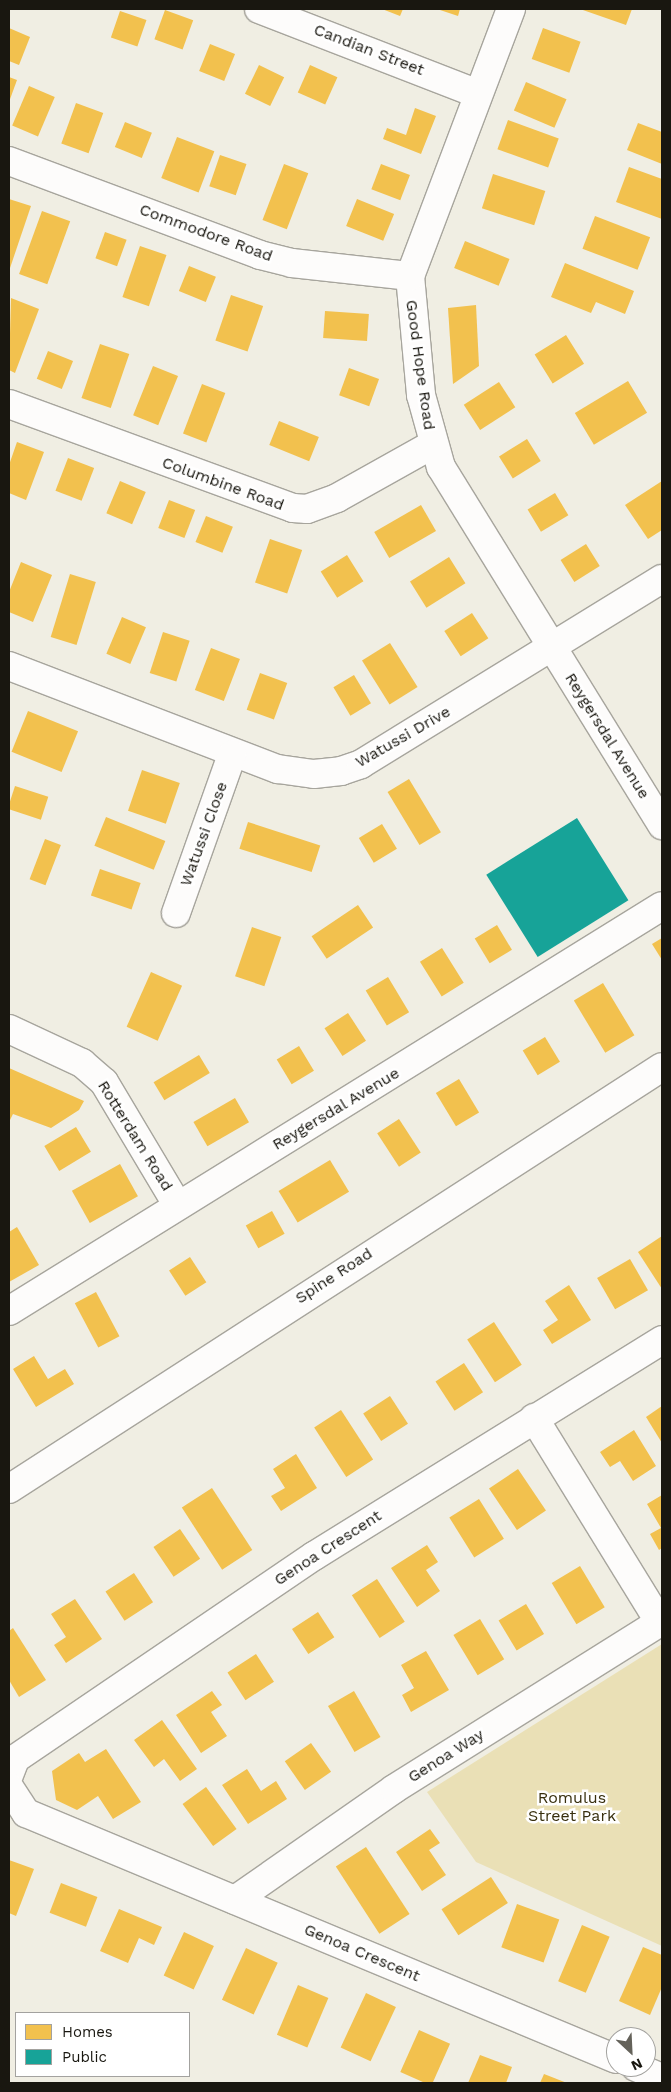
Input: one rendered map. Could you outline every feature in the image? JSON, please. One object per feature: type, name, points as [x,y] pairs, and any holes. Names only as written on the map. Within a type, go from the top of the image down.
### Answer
[{"type":"street","name":"Candian Street","points":[[259,9],[478,94]]},
{"type":"street","name":"Good Hope Road","points":[[511,9],[410,276],[413,336],[432,445],[440,467],[552,646]]},
{"type":"street","name":"Commodore Road","points":[[9,161],[260,255],[292,263],[410,276]]},
{"type":"street","name":"Columbine Road","points":[[9,404],[293,508],[307,509],[337,498],[432,445]]},
{"type":"street","name":"Watussi Drive","points":[[9,666],[232,754],[314,774],[361,764],[662,579]]},
{"type":"street","name":"Reygersdal Avenue","points":[[552,646],[662,825]]},
{"type":"street","name":"Watussi Close","points":[[176,913],[232,754]]},
{"type":"street","name":"Reygersdal Avenue","points":[[9,1311],[662,906]]},
{"type":"street","name":"Rotterdam Road","points":[[9,1029],[82,1063],[104,1082],[178,1206]]},
{"type":"street","name":"Spine Road","points":[[9,1489],[662,1067]]},
{"type":"street","name":"Genoa Crescent","points":[[9,1775],[15,1759],[314,1556],[662,1340]]},
{"type":"street","points":[[534,1418],[661,1622]]},
{"type":"street","name":"Genoa Way","points":[[235,1900],[394,1789],[661,1622]]},
{"type":"street","name":"Genoa Crescent","points":[[9,1787],[26,1814],[606,2055]]},
{"type":"green space","name":"Romulus Street Park","points":[[662,1644],[662,1946],[476,1862],[427,1792]]},
{"type":"building: Homes","points":[[382,9],[403,9],[400,16]]},
{"type":"building: Homes","points":[[437,9],[460,9],[458,16]]},
{"type":"building: Homes","points":[[580,9],[632,9],[626,25]]},
{"type":"building: Homes","points":[[165,10],[193,20],[183,49],[154,39]]},
{"type":"building: Homes","points":[[120,11],[146,20],[137,47],[111,37]]},
{"type":"building: Homes","points":[[9,28],[30,37],[19,65],[9,61]]},
{"type":"building: Homes","points":[[543,28],[581,42],[569,73],[532,59]]},
{"type":"building: Homes","points":[[210,44],[235,54],[224,81],[199,71]]},
{"type":"building: Homes","points":[[259,65],[284,77],[270,106],[245,94]]},
{"type":"building: Homes","points":[[310,65],[337,77],[325,105],[298,92]]},
{"type":"building: Homes","points":[[9,77],[17,80],[9,102]]},
{"type":"building: Homes","points":[[526,82],[567,99],[554,128],[514,111]]},
{"type":"building: Homes","points":[[29,86],[55,97],[38,137],[12,126]]},
{"type":"building: Homes","points":[[76,103],[103,113],[89,153],[61,143]]},
{"type":"building: Homes","points":[[415,108],[436,116],[421,154],[383,139],[387,128],[406,135]]},
{"type":"building: Homes","points":[[508,120],[559,138],[548,168],[497,149]]},
{"type":"building: Homes","points":[[125,122],[152,133],[142,158],[115,147]]},
{"type":"building: Homes","points":[[638,123],[662,132],[662,164],[627,150]]},
{"type":"building: Homes","points":[[177,137],[214,151],[199,192],[161,178]]},
{"type":"building: Homes","points":[[220,155],[246,164],[236,195],[209,186]]},
{"type":"building: Homes","points":[[284,164],[308,173],[287,229],[262,220]]},
{"type":"building: Homes","points":[[381,164],[410,175],[400,200],[371,189]]},
{"type":"building: Homes","points":[[629,167],[662,179],[662,219],[616,202]]},
{"type":"building: Homes","points":[[493,174],[545,191],[534,225],[482,208]]},
{"type":"building: Homes","points":[[9,199],[31,206],[9,271]]},
{"type":"building: Homes","points":[[357,199],[394,214],[383,241],[346,226]]},
{"type":"building: Homes","points":[[42,211],[70,221],[47,284],[19,274]]},
{"type":"building: Homes","points":[[595,216],[650,237],[638,270],[582,249]]},
{"type":"building: Homes","points":[[105,232],[127,240],[117,266],[95,258]]},
{"type":"building: Homes","points":[[465,241],[510,259],[499,286],[454,268]]},
{"type":"building: Homes","points":[[140,246],[166,255],[149,306],[122,297]]},
{"type":"building: Homes","points":[[565,263],[634,291],[625,314],[596,302],[591,313],[551,297]]},
{"type":"building: Homes","points":[[189,266],[216,277],[206,302],[179,291]]},
{"type":"building: Homes","points":[[231,295],[263,306],[248,351],[215,340]]},
{"type":"building: Homes","points":[[11,298],[39,309],[15,373],[9,370]]},
{"type":"building: Homes","points":[[476,305],[479,366],[453,384],[448,308]]},
{"type":"building: Homes","points":[[325,311],[369,314],[367,341],[323,338]]},
{"type":"building: Homes","points":[[566,335],[584,364],[553,383],[535,355]]},
{"type":"building: Homes","points":[[100,344],[129,354],[111,408],[81,398]]},
{"type":"building: Homes","points":[[48,351],[73,361],[62,389],[37,379]]},
{"type":"building: Homes","points":[[153,366],[178,376],[158,425],[133,415]]},
{"type":"building: Homes","points":[[349,368],[379,379],[369,406],[339,395]]},
{"type":"building: Homes","points":[[628,381],[647,413],[594,445],[575,413]]},
{"type":"building: Homes","points":[[499,382],[515,407],[480,430],[464,405]]},
{"type":"building: Homes","points":[[202,384],[225,393],[206,442],[183,433]]},
{"type":"building: Homes","points":[[279,421],[319,437],[309,461],[269,445]]},
{"type":"building: Homes","points":[[527,439],[541,461],[513,479],[499,456]]},
{"type":"building: Homes","points":[[17,442],[44,452],[26,500],[9,493],[9,465]]},
{"type":"building: Homes","points":[[68,458],[94,468],[82,501],[55,491]]},
{"type":"building: Homes","points":[[120,481],[146,492],[132,524],[106,513]]},
{"type":"building: Homes","points":[[662,481],[662,530],[648,539],[625,505]]},
{"type":"building: Homes","points":[[555,493],[568,515],[541,532],[528,509]]},
{"type":"building: Homes","points":[[169,500],[195,510],[184,538],[158,528]]},
{"type":"building: Homes","points":[[421,505],[436,531],[389,558],[374,532]]},
{"type":"building: Homes","points":[[206,516],[233,527],[222,553],[196,542]]},
{"type":"building: Homes","points":[[270,539],[302,550],[287,594],[255,582]]},
{"type":"building: Homes","points":[[586,544],[600,566],[574,582],[561,560]]},
{"type":"building: Homes","points":[[347,555],[363,581],[337,598],[321,571]]},
{"type":"building: Homes","points":[[449,557],[465,583],[426,608],[410,581]]},
{"type":"building: Homes","points":[[21,562],[52,575],[33,622],[9,612],[9,592]]},
{"type":"building: Homes","points":[[70,574],[96,582],[77,645],[51,637]]},
{"type":"building: Homes","points":[[472,613],[488,638],[461,656],[444,631]]},
{"type":"building: Homes","points":[[122,617],[146,627],[130,664],[106,654]]},
{"type":"building: Homes","points":[[163,632],[190,641],[176,682],[150,673]]},
{"type":"building: Homes","points":[[390,643],[418,687],[390,705],[362,660]]},
{"type":"building: Homes","points":[[211,648],[240,659],[224,701],[195,690]]},
{"type":"building: Homes","points":[[260,673],[287,683],[274,720],[247,710]]},
{"type":"building: Homes","points":[[354,675],[371,703],[350,716],[333,687]]},
{"type":"building: Homes","points":[[28,711],[78,731],[62,772],[12,752]]},
{"type":"building: Homes","points":[[142,770],[180,783],[166,824],[128,811]]},
{"type":"building: Homes","points":[[409,779],[441,832],[420,845],[388,792]]},
{"type":"building: Homes","points":[[15,786],[48,797],[41,820],[9,809]]},
{"type":"building: Homes","points":[[106,817],[165,841],[154,870],[94,846]]},
{"type":"building: Homes","points":[[248,822],[320,845],[312,872],[239,849]]},
{"type":"building: Homes","points":[[382,824],[397,849],[374,863],[359,838]]},
{"type":"building: Homes","points":[[45,839],[61,845],[45,885],[30,879]]},
{"type":"building: Homes","points":[[100,869],[141,883],[132,909],[91,895]]},
{"type":"building: Homes","points":[[358,905],[373,927],[327,959],[312,936]]},
{"type":"building: Homes","points":[[497,925],[512,950],[490,963],[475,938]]},
{"type":"building: Homes","points":[[252,927],[281,937],[264,986],[235,976]]},
{"type":"building: Homes","points":[[662,938],[662,960],[652,944]]},
{"type":"building: Homes","points":[[442,948],[464,983],[442,997],[420,962]]},
{"type":"building: Homes","points":[[151,972],[182,986],[158,1041],[127,1027]]},
{"type":"building: Homes","points":[[388,977],[409,1012],[387,1026],[366,990]]},
{"type":"building: Homes","points":[[603,983],[634,1035],[605,1053],[574,1001]]},
{"type":"building: Homes","points":[[348,1013],[366,1041],[342,1056],[325,1028]]},
{"type":"building: Homes","points":[[545,1037],[560,1062],[538,1075],[523,1050]]},
{"type":"building: Homes","points":[[299,1046],[314,1071],[292,1084],[277,1059]]},
{"type":"building: Homes","points":[[199,1055],[210,1073],[164,1100],[154,1082]]},
{"type":"building: Homes","points":[[9,1068],[84,1101],[79,1110],[51,1128],[13,1114],[9,1122]]},
{"type":"building: Homes","points":[[459,1079],[479,1112],[456,1126],[436,1093]]},
{"type":"building: Homes","points":[[235,1098],[249,1122],[207,1146],[193,1122]]},
{"type":"building: Homes","points":[[399,1119],[421,1153],[399,1167],[377,1133]]},
{"type":"building: Homes","points":[[76,1127],[91,1152],[59,1171],[44,1146]]},
{"type":"building: Homes","points":[[330,1160],[349,1192],[298,1223],[279,1191]]},
{"type":"building: Homes","points":[[120,1164],[138,1196],[90,1223],[72,1191]]},
{"type":"building: Homes","points":[[272,1211],[285,1234],[258,1248],[246,1226]]},
{"type":"building: Homes","points":[[17,1227],[39,1265],[9,1282],[9,1232]]},
{"type":"building: Homes","points":[[662,1236],[662,1289],[638,1252]]},
{"type":"building: Homes","points":[[190,1257],[206,1282],[185,1296],[169,1271]]},
{"type":"building: Homes","points":[[630,1259],[648,1290],[615,1309],[597,1278]]},
{"type":"building: Homes","points":[[569,1285],[591,1320],[552,1344],[543,1330],[558,1320],[545,1301]]},
{"type":"building: Homes","points":[[96,1292],[119,1336],[98,1347],[75,1303]]},
{"type":"building: Homes","points":[[494,1322],[522,1365],[495,1382],[467,1339]]},
{"type":"building: Homes","points":[[34,1356],[48,1379],[65,1369],[74,1384],[36,1407],[13,1369]]},
{"type":"building: Homes","points":[[464,1363],[483,1392],[455,1411],[435,1382]]},
{"type":"building: Homes","points":[[390,1396],[408,1424],[381,1441],[363,1413]]},
{"type":"building: Homes","points":[[662,1406],[662,1443],[646,1417]]},
{"type":"building: Homes","points":[[341,1410],[373,1459],[346,1477],[314,1427]]},
{"type":"building: Homes","points":[[634,1430],[656,1466],[633,1481],[620,1461],[610,1467],[600,1452]]},
{"type":"building: Homes","points":[[296,1454],[317,1488],[281,1511],[271,1496],[285,1488],[273,1469]]},
{"type":"building: Homes","points":[[518,1469],[546,1510],[517,1530],[489,1489]]},
{"type":"building: Homes","points":[[212,1488],[252,1550],[222,1570],[182,1508]]},
{"type":"building: Homes","points":[[662,1495],[662,1548],[659,1550],[650,1534],[661,1528],[647,1504]]},
{"type":"building: Homes","points":[[479,1499],[504,1539],[474,1557],[449,1518]]},
{"type":"building: Homes","points":[[180,1529],[200,1559],[174,1577],[153,1547]]},
{"type":"building: Homes","points":[[427,1545],[438,1562],[426,1570],[440,1591],[417,1607],[391,1568]]},
{"type":"building: Homes","points":[[580,1566],[605,1607],[576,1624],[552,1583]]},
{"type":"building: Homes","points":[[134,1573],[153,1602],[125,1621],[105,1592]]},
{"type":"building: Homes","points":[[377,1579],[405,1622],[380,1638],[352,1595]]},
{"type":"building: Homes","points":[[75,1599],[102,1639],[66,1663],[54,1645],[66,1637],[51,1614]]},
{"type":"building: Homes","points":[[526,1604],[544,1634],[517,1650],[499,1620]]},
{"type":"building: Homes","points":[[318,1612],[334,1637],[308,1654],[292,1629]]},
{"type":"building: Homes","points":[[480,1619],[504,1659],[478,1675],[453,1635]]},
{"type":"building: Homes","points":[[13,1628],[46,1680],[19,1697],[9,1680],[9,1631]]},
{"type":"building: Homes","points":[[426,1651],[449,1690],[411,1712],[402,1695],[414,1688],[401,1665]]},
{"type":"building: Homes","points":[[256,1654],[274,1682],[245,1700],[227,1673]]},
{"type":"building: Homes","points":[[212,1691],[222,1705],[211,1712],[227,1736],[201,1753],[176,1715]]},
{"type":"building: Homes","points":[[354,1691],[380,1737],[355,1752],[328,1706]]},
{"type":"building: Homes","points":[[162,1720],[197,1769],[180,1781],[164,1759],[154,1767],[134,1740]]},
{"type":"building: Homes","points":[[311,1743],[331,1772],[305,1790],[285,1761]]},
{"type":"building: Homes","points":[[106,1749],[141,1802],[113,1819],[98,1796],[77,1810],[56,1800],[52,1771],[79,1753],[85,1762]]},
{"type":"building: Homes","points":[[247,1769],[261,1791],[276,1781],[287,1799],[248,1824],[222,1785]]},
{"type":"building: Homes","points":[[206,1787],[237,1829],[213,1846],[183,1804]]},
{"type":"building: Homes","points":[[430,1829],[440,1843],[429,1850],[446,1875],[422,1891],[396,1852]]},
{"type":"building: Homes","points":[[366,1847],[410,1914],[379,1934],[336,1867]]},
{"type":"building: Homes","points":[[9,1860],[34,1869],[16,1916],[9,1913]]},
{"type":"building: Homes","points":[[491,1877],[508,1903],[458,1935],[442,1909]]},
{"type":"building: Homes","points":[[61,1883],[97,1897],[86,1927],[50,1913]]},
{"type":"building: Homes","points":[[517,1904],[559,1919],[544,1963],[501,1947]]},
{"type":"building: Homes","points":[[119,1909],[162,1927],[154,1945],[139,1938],[128,1963],[100,1951]]},
{"type":"building: Homes","points":[[582,1925],[610,1937],[586,1993],[558,1981]]},
{"type":"building: Homes","points":[[184,1932],[214,1946],[194,1989],[164,1976]]},
{"type":"building: Homes","points":[[643,1947],[662,1955],[662,1987],[650,2015],[619,2001]]},
{"type":"building: Homes","points":[[246,1948],[278,1963],[254,2014],[222,2000]]},
{"type":"building: Homes","points":[[298,1985],[328,1998],[307,2048],[277,2035]]},
{"type":"building: Homes","points":[[366,1993],[396,2007],[371,2061],[341,2047]]},
{"type":"building: Homes","points":[[419,2030],[450,2044],[433,2083],[425,2083],[400,2072]]},
{"type":"building: Homes","points":[[480,2055],[512,2067],[506,2083],[468,2083]]},
{"type":"building: Homes","points":[[544,2074],[567,2083],[540,2083]]},
{"type":"building: Public","points":[[577,818],[628,900],[538,957],[486,875]]}]
